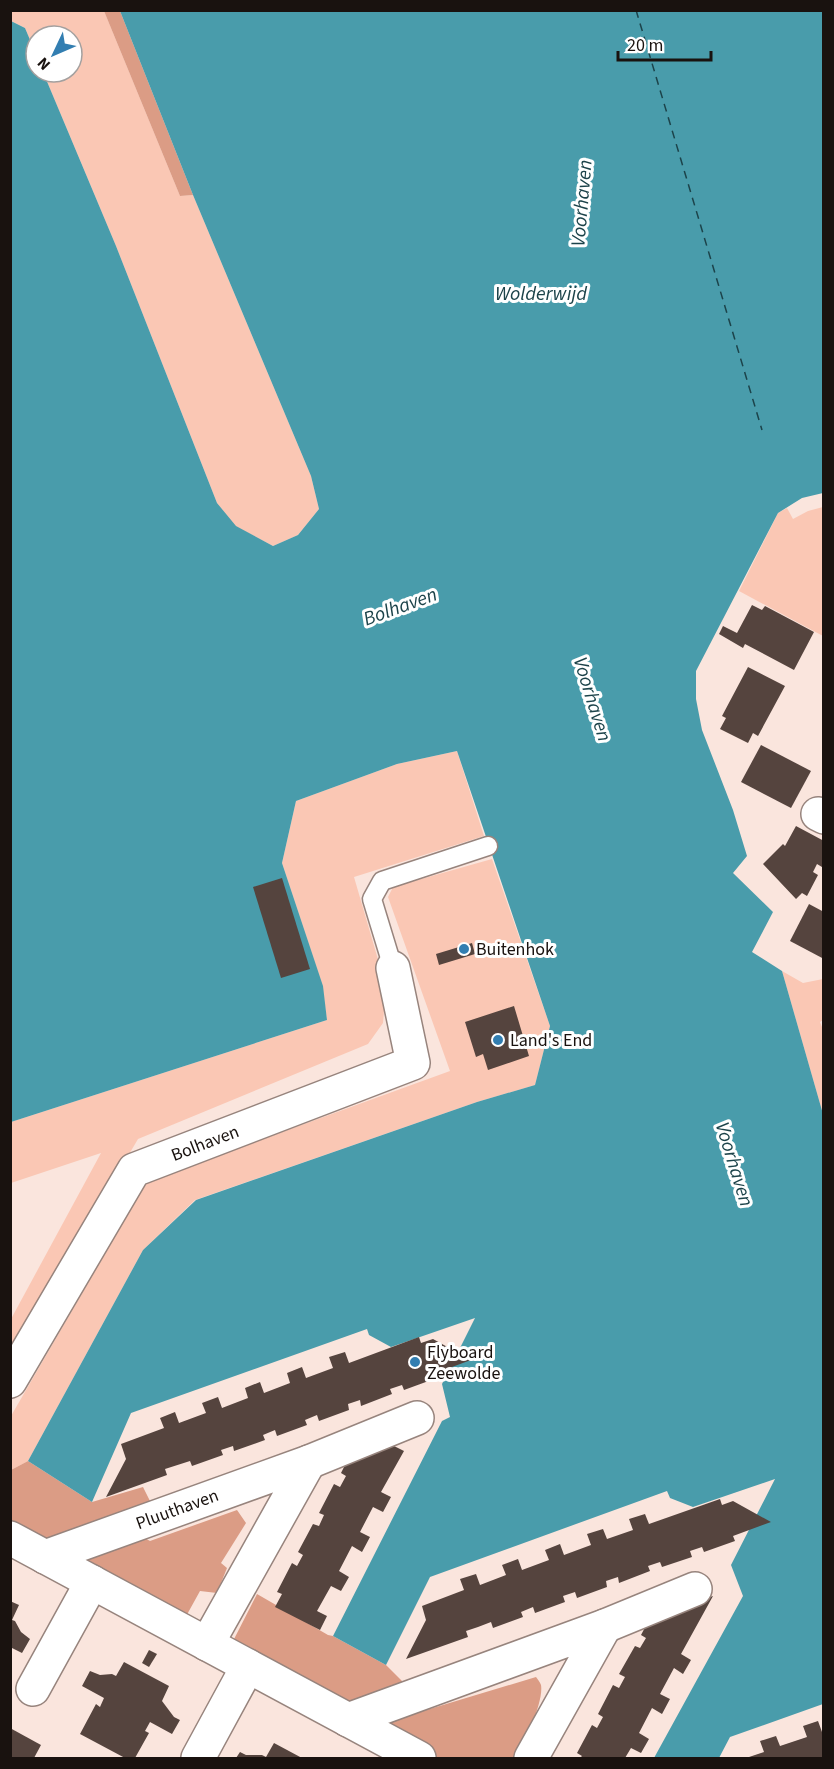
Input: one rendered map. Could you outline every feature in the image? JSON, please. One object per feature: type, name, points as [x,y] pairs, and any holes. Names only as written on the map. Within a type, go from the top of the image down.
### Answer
[{"type":"street","name":"Bolhaven","points":[[10,1381],[134,1170],[413,1064],[393,968]]},
{"type":"street","name":"Pluuthaven","points":[[45,1557],[309,1462],[417,1418]]},
{"type":"street","points":[[207,1644],[309,1462]]},
{"type":"street","points":[[10,1538],[348,1720],[385,1750],[419,1758]]},
{"type":"street","points":[[33,1689],[92,1582]]},
{"type":"street","points":[[348,1720],[605,1626],[695,1589]]},
{"type":"street","points":[[531,1758],[605,1626]]},
{"type":"street","points":[[198,1758],[248,1666]]},
{"type":"lane","points":[[393,968],[372,899],[382,881],[488,846]]},
{"type":"shaded area","points":[[11,11],[104,11],[180,196],[193,195],[311,476],[319,509],[298,535],[273,546],[235,526],[217,503],[116,246],[48,84],[84,84],[84,24],[24,24],[24,28],[11,21]]},
{"type":"shaded area","points":[[104,11],[120,11],[193,195],[180,196]]},
{"type":"shaded area","points":[[823,507],[823,636],[739,591],[778,513],[787,508],[793,519],[808,511]]},
{"type":"shaded area","points":[[457,751],[484,836],[354,877],[386,987],[383,1023],[368,1044],[138,1139],[11,1355],[11,1319],[101,1153],[11,1183],[11,1122],[327,1020],[322,984],[282,863],[296,801],[397,764]]},
{"type":"shaded area","points":[[492,859],[550,1026],[535,1085],[477,1102],[195,1200],[143,1250],[28,1461],[11,1470],[11,1416],[147,1181],[450,1071],[388,897],[393,887]]},
{"type":"shaded area","points":[[782,971],[803,983],[823,979],[823,1020],[820,1022],[824,1032],[823,1114]]},
{"type":"shaded area","points":[[28,1461],[92,1502],[143,1487],[150,1501],[44,1549],[11,1529],[11,1470]]},
{"type":"shaded area","points":[[237,1510],[246,1523],[221,1563],[227,1568],[217,1593],[200,1591],[184,1620],[66,1560],[136,1533],[150,1541]]},
{"type":"shaded area","points":[[257,1594],[386,1665],[406,1685],[349,1710],[231,1645]]},
{"type":"shaded area","points":[[536,1677],[541,1685],[539,1702],[528,1734],[514,1758],[433,1758],[370,1727]]},
{"type":"water","name":"Wolderwijd","points":[[120,11],[823,11],[823,493],[802,498],[778,513],[696,671],[696,699],[702,730],[733,810],[747,856],[733,873],[773,912],[752,952],[782,971],[823,1114],[823,1704],[730,1737],[719,1758],[654,1758],[743,1596],[731,1565],[775,1479],[693,1507],[670,1498],[667,1491],[430,1577],[386,1665],[333,1636],[442,1421],[450,1417],[442,1384],[475,1318],[391,1347],[369,1335],[367,1329],[131,1413],[92,1502],[28,1461],[143,1250],[196,1200],[477,1102],[535,1085],[550,1026],[457,751],[397,764],[296,801],[282,863],[323,986],[327,1020],[11,1122],[11,21],[24,28],[24,84],[48,84],[116,246],[217,503],[236,526],[273,546],[298,535],[319,509],[311,476],[193,195]]},
{"type":"building","points":[[752,605],[762,610],[765,606],[814,632],[794,670],[745,644],[743,648],[719,634],[723,626],[737,633]]},
{"type":"building","points":[[748,667],[785,686],[758,736],[753,733],[748,743],[720,729],[726,718],[722,716]]},
{"type":"building","points":[[761,745],[811,771],[791,808],[741,782]]},
{"type":"building","points":[[796,826],[824,841],[824,864],[822,867],[817,864],[813,872],[818,875],[807,896],[802,893],[796,899],[763,864],[783,844],[785,846]]},
{"type":"building","points":[[282,878],[310,969],[281,978],[253,887]]},
{"type":"building","points":[[809,904],[824,912],[824,959],[790,941]]},
{"type":"building","name":"Buitenhok","points":[[472,943],[475,954],[439,965],[436,954]]},
{"type":"building","name":"Land's End","points":[[514,1006],[529,1056],[488,1070],[483,1054],[476,1057],[465,1022]]},
{"type":"building","points":[[419,1337],[421,1343],[433,1339],[471,1360],[433,1374],[434,1379],[404,1390],[402,1385],[390,1389],[392,1394],[361,1406],[360,1400],[348,1404],[349,1410],[319,1421],[317,1415],[305,1420],[307,1425],[277,1436],[275,1430],[263,1435],[265,1440],[234,1451],[233,1446],[221,1450],[223,1455],[192,1466],[190,1461],[165,1469],[167,1475],[106,1497],[126,1459],[121,1444],[164,1428],[160,1418],[175,1412],[179,1423],[206,1413],[202,1403],[218,1397],[222,1408],[248,1398],[245,1388],[260,1382],[264,1393],[290,1383],[287,1373],[302,1367],[306,1378],[333,1368],[329,1357],[345,1352],[349,1363]]},
{"type":"building","points":[[388,1443],[404,1451],[381,1492],[391,1497],[383,1512],[373,1507],[360,1532],[370,1537],[362,1552],[352,1546],[339,1571],[349,1577],[341,1591],[331,1586],[317,1611],[327,1616],[320,1630],[275,1607],[282,1594],[277,1592],[292,1563],[297,1566],[303,1555],[298,1552],[313,1524],[319,1526],[324,1515],[319,1513],[334,1484],[340,1487],[346,1476],[341,1473],[349,1457]]},
{"type":"building","points":[[720,1499],[722,1505],[733,1501],[771,1522],[733,1536],[735,1541],[704,1552],[702,1547],[690,1551],[692,1557],[662,1567],[660,1562],[648,1566],[650,1571],[619,1583],[618,1577],[606,1581],[607,1587],[577,1598],[575,1592],[563,1596],[565,1602],[535,1613],[533,1607],[521,1612],[523,1617],[493,1628],[491,1622],[466,1631],[468,1637],[406,1659],[426,1620],[422,1606],[464,1590],[460,1579],[476,1574],[480,1585],[506,1575],[502,1565],[518,1559],[522,1570],[549,1560],[545,1550],[560,1544],[564,1555],[591,1545],[587,1534],[603,1529],[607,1539],[633,1530],[629,1519],[645,1514],[649,1524]]},
{"type":"building","points":[[713,1596],[681,1654],[691,1660],[683,1674],[674,1668],[660,1694],[670,1699],[662,1714],[652,1708],[639,1733],[649,1739],[641,1753],[631,1748],[625,1758],[580,1758],[582,1756],[577,1753],[592,1725],[597,1728],[603,1717],[598,1714],[613,1685],[619,1688],[625,1677],[619,1674],[635,1646],[640,1648],[646,1638],[641,1635],[650,1618]]},
{"type":"building","points":[[10,1601],[19,1605],[12,1620],[30,1639],[22,1653],[10,1647]]},
{"type":"building","points":[[149,1650],[157,1654],[149,1667],[142,1663]]},
{"type":"building","points":[[124,1662],[169,1686],[162,1701],[174,1717],[180,1720],[172,1734],[150,1722],[145,1731],[149,1733],[135,1758],[125,1758],[80,1734],[96,1704],[100,1707],[104,1698],[82,1686],[90,1671],[100,1675],[116,1676]]},
{"type":"building","points":[[818,1721],[822,1732],[824,1731],[824,1758],[746,1758],[764,1752],[760,1741],[776,1736],[780,1746],[807,1737],[803,1726]]},
{"type":"building","points":[[10,1728],[41,1745],[34,1758],[10,1758]]},
{"type":"building","points":[[274,1743],[302,1758],[236,1758],[240,1752],[246,1755],[266,1757]]},
{"type":"ferry route","points":[[636,10],[762,430]]},
{"type":"place","name":"Buitenhok","points":[[464,949]]},
{"type":"place","name":"Land's End","points":[[498,1040]]},
{"type":"place","name":"Flyboard Zeewolde","points":[[415,1362]]},
{"type":"water label","name":"Voorhaven","points":[[581,203]]},
{"type":"water label","name":"Voorhaven","points":[[593,699]]},
{"type":"water label","name":"Voorhaven","points":[[735,1164]]}]
